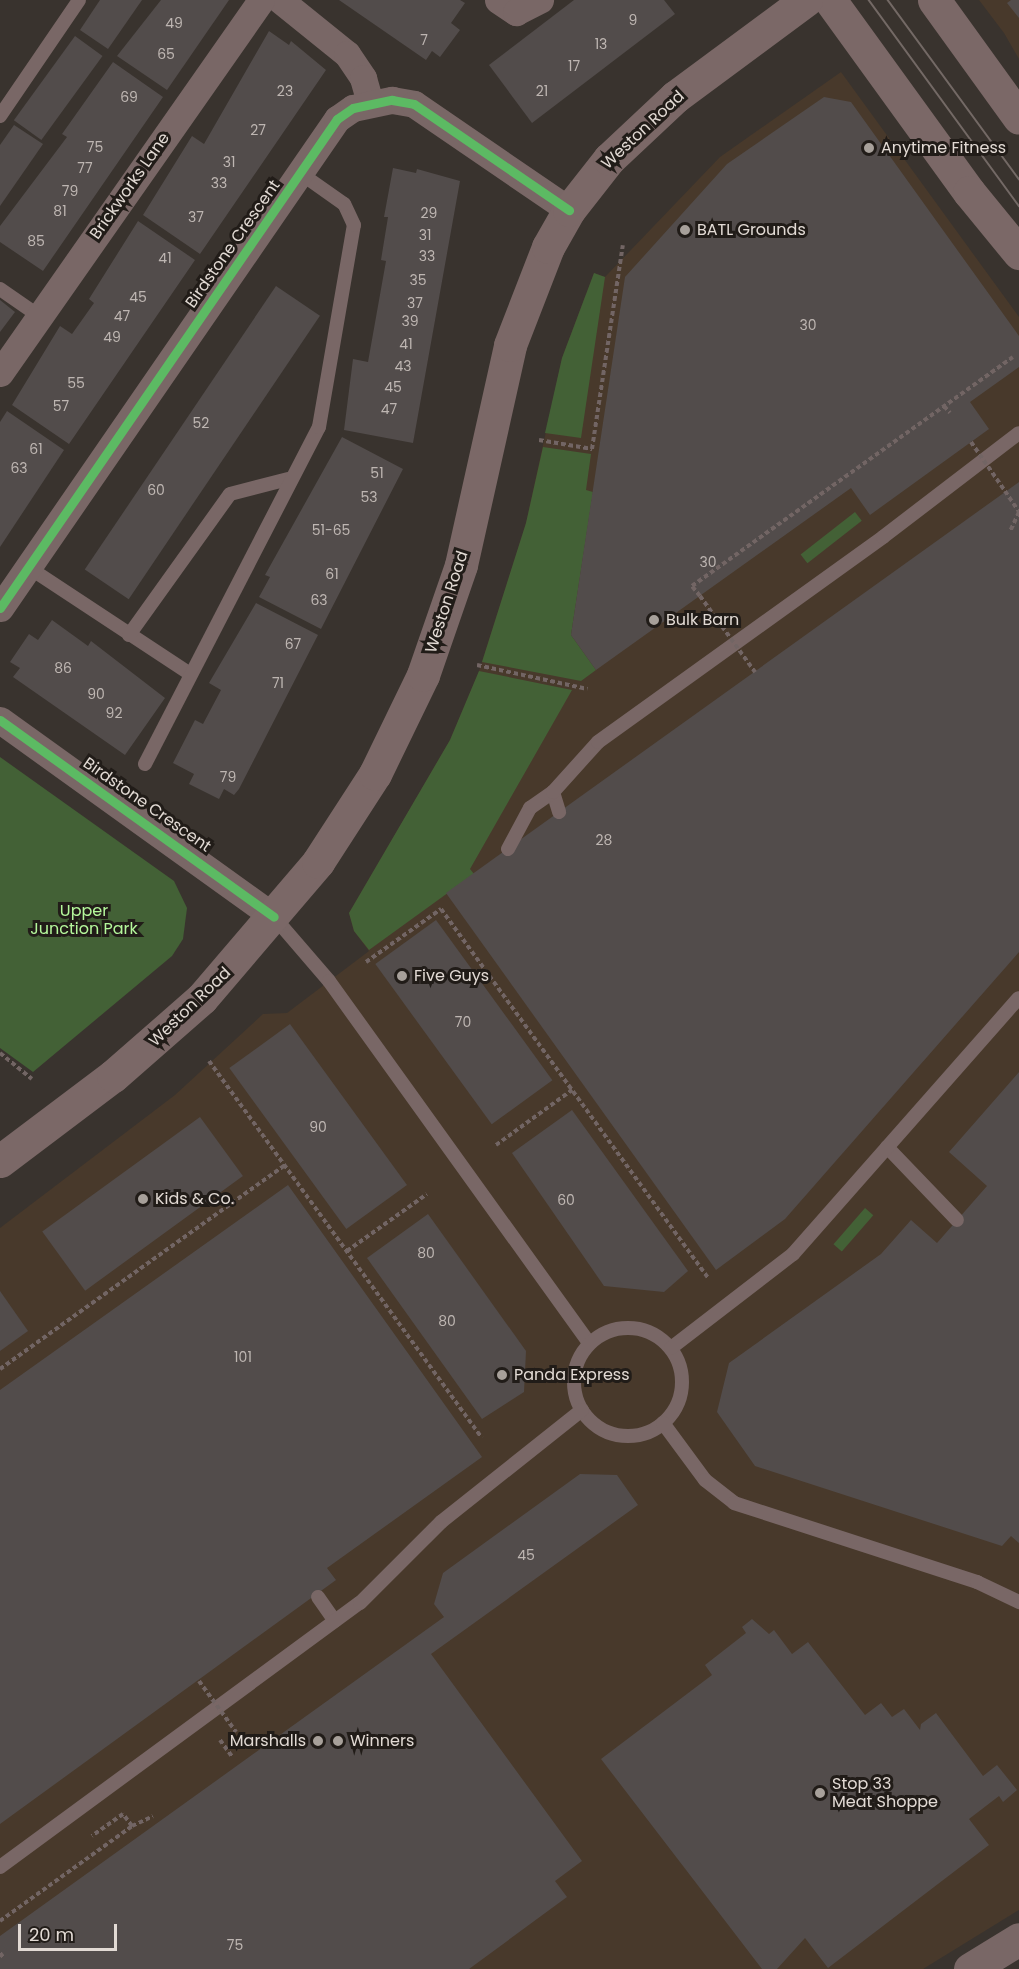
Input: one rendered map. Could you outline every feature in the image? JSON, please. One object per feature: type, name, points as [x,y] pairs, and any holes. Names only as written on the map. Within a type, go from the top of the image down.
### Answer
[{"type":"main road","name":"Weston Road","points":[[0,1161],[165,1032],[274,917],[318,862],[375,774],[423,675],[460,565],[510,345],[532,282],[569,210],[609,159],[675,98],[806,0]]},
{"type":"main road","points":[[830,0],[969,192],[1019,252]]},
{"type":"main road","points":[[934,0],[1019,118]]},
{"type":"street","name":"Brickworks Lane","points":[[0,373],[261,0]]},
{"type":"street","points":[[280,0],[347,54],[360,72],[370,102],[414,104],[569,210]]},
{"type":"street","points":[[498,0],[516,12],[540,0]]},
{"type":"street","name":"Birdstone Crescent","points":[[0,608],[338,119],[370,102]]},
{"type":"street","name":"Birdstone Crescent","points":[[0,720],[274,917]]},
{"type":"street","points":[[970,1969],[1019,1939]]},
{"type":"lane","points":[[0,116],[79,0]]},
{"type":"lane","points":[[145,764],[288,479],[319,427],[354,225],[344,204],[300,173]]},
{"type":"lane","points":[[0,289],[39,316]]},
{"type":"lane","points":[[508,849],[530,808],[553,792],[598,742],[883,537],[1019,433]]},
{"type":"lane","points":[[129,635],[230,494],[288,479]]},
{"type":"lane","points":[[28,567],[189,673]]},
{"type":"lane","points":[[553,792],[559,812]]},
{"type":"lane","points":[[274,917],[329,981],[590,1343]]},
{"type":"lane","points":[[671,1348],[793,1254],[1019,998]]},
{"type":"lane","points":[[887,1147],[957,1220]]},
{"type":"lane","points":[[620,1328],[640,1329],[671,1348],[682,1375],[678,1401],[663,1423],[635,1436],[618,1435],[595,1425],[582,1410],[574,1382],[577,1363],[590,1343],[620,1328]]},
{"type":"lane","points":[[0,1868],[336,1621],[441,1522],[582,1410]]},
{"type":"lane","points":[[663,1423],[705,1480],[734,1503],[976,1582],[1019,1602]]},
{"type":"lane","points":[[318,1597],[336,1621]]},
{"type":"path","points":[[539,440],[592,449],[623,245]]},
{"type":"path","points":[[754,672],[692,586],[1013,357]]},
{"type":"path","points":[[944,406],[950,413]]},
{"type":"path","points":[[971,442],[1019,512],[1010,531]]},
{"type":"path","points":[[477,665],[587,689]]},
{"type":"path","points":[[366,962],[441,909],[708,1279]]},
{"type":"path","points":[[0,1053],[32,1079]]},
{"type":"path","points":[[208,1061],[482,1438]]},
{"type":"path","points":[[496,1145],[572,1090]]},
{"type":"path","points":[[0,1370],[285,1166]]},
{"type":"path","points":[[347,1251],[427,1194]]},
{"type":"path","points":[[199,1681],[236,1732]]},
{"type":"path","points":[[220,1740],[233,1758]]},
{"type":"path","points":[[92,1836],[123,1814],[132,1826]]},
{"type":"path","points":[[0,1921],[132,1826],[153,1816]]},
{"type":"shaded area","points":[[979,0],[1019,0],[1019,59],[1004,33]]},
{"type":"shaded area","points":[[841,72],[1019,317],[1019,1910],[923,1969],[0,1969],[0,1228],[175,1095],[263,1014],[287,1013],[369,951],[354,931],[349,913],[450,740],[479,671],[526,523],[562,358],[594,273],[605,277],[720,157]]},
{"type":"green space","points":[[594,273],[605,277],[581,438],[545,433],[562,358]]},
{"type":"green space","points":[[543,447],[591,454],[586,490],[593,492],[571,635],[596,670],[581,681],[482,662],[526,523]]},
{"type":"green space","points":[[855,512],[862,521],[807,563],[801,554]]},
{"type":"green space","points":[[479,671],[572,690],[470,869],[474,874],[369,950],[354,931],[349,913],[450,740]]},
{"type":"green space","name":"Upper Junction Park","points":[[0,757],[174,881],[187,908],[183,939],[172,956],[33,1072],[0,1048]]},
{"type":"green space","points":[[865,1208],[873,1215],[842,1251],[834,1244]]},
{"type":"building","points":[[100,0],[142,0],[108,49],[80,30]]},
{"type":"building","points":[[161,0],[229,0],[167,90],[117,56]]},
{"type":"building","points":[[339,0],[460,0],[465,3],[451,23],[460,30],[440,57],[432,51],[426,60]]},
{"type":"building","points":[[574,0],[664,0],[675,14],[532,123],[489,65]]},
{"type":"building","points":[[1011,0],[1019,0],[1019,18],[1007,3]]},
{"type":"building","points":[[269,31],[289,45],[291,41],[326,70],[200,254],[143,215],[192,136],[204,144]]},
{"type":"building","points":[[75,36],[103,56],[41,140],[14,120]]},
{"type":"building","points":[[113,62],[163,97],[43,271],[0,242],[0,226],[67,137],[62,134]]},
{"type":"building","points":[[824,97],[851,102],[1019,336],[1019,367],[970,402],[989,429],[870,515],[851,488],[596,670],[571,635],[625,277],[727,164]]},
{"type":"building","points":[[14,125],[43,144],[0,206],[0,145]]},
{"type":"building","points":[[393,168],[416,173],[417,169],[460,181],[413,443],[344,430],[353,359],[368,362],[386,261],[381,260],[388,217],[384,217]]},
{"type":"building","points":[[138,221],[195,260],[69,444],[12,405],[60,326],[72,334],[94,303],[89,299]]},
{"type":"building","points":[[276,286],[320,316],[129,599],[85,570]]},
{"type":"building","points":[[0,300],[15,312],[0,332]]},
{"type":"building","points":[[7,411],[64,450],[0,547],[0,422]]},
{"type":"building","points":[[342,437],[403,469],[321,629],[259,597],[270,577],[265,575]]},
{"type":"building","points":[[1019,482],[1019,952],[785,1219],[716,1270],[446,893]]},
{"type":"building","points":[[256,603],[318,635],[239,789],[234,795],[224,789],[219,799],[189,784],[194,774],[173,763],[195,720],[203,724],[221,690],[209,683]]},
{"type":"building","points":[[52,620],[88,646],[91,641],[165,698],[125,755],[13,677],[20,668],[10,662],[29,634],[38,640]]},
{"type":"building","points":[[436,920],[552,1080],[492,1124],[375,964]]},
{"type":"building","points":[[290,1024],[407,1185],[346,1229],[229,1068]]},
{"type":"building","points":[[1019,1072],[1019,1543],[1011,1536],[1002,1546],[755,1466],[717,1412],[729,1363],[881,1254],[911,1220],[937,1243],[987,1186],[949,1152]]},
{"type":"building","points":[[572,1110],[688,1271],[664,1292],[604,1286],[512,1153]]},
{"type":"building","points":[[200,1117],[243,1176],[85,1291],[42,1232]]},
{"type":"building","points":[[288,1185],[482,1457],[327,1568],[336,1580],[0,1824],[0,1390]]},
{"type":"building","points":[[428,1214],[526,1351],[524,1392],[482,1419],[367,1258]]},
{"type":"building","points":[[0,1291],[28,1331],[0,1351]]},
{"type":"building","points":[[580,1474],[617,1475],[638,1505],[431,1654],[582,1861],[555,1881],[567,1897],[469,1969],[0,1969],[0,1936],[444,1617],[434,1604],[443,1573]]},
{"type":"building","name":"Stop 33 Meat Shoppe","points":[[752,1619],[769,1634],[774,1630],[792,1654],[808,1642],[865,1715],[881,1703],[892,1717],[904,1709],[920,1730],[921,1724],[936,1713],[983,1776],[997,1765],[1017,1790],[1003,1802],[999,1796],[969,1819],[989,1845],[828,1968],[805,1938],[777,1969],[762,1969],[601,1759],[712,1675],[705,1665],[746,1633],[742,1627]]},
{"type":"tram line","points":[[869,0],[1019,206]]},
{"type":"tram line","points":[[888,0],[1019,179]]},
{"type":"cycle path","points":[[0,608],[337,119],[353,108],[392,100],[414,104],[569,210]]},
{"type":"cycle path","points":[[0,720],[274,917]]},
{"type":"place","name":"Anytime Fitness","points":[[869,148]]},
{"type":"place","name":"BATL Grounds","points":[[685,230]]},
{"type":"place","name":"Bulk Barn","points":[[654,620]]},
{"type":"place","name":"Five Guys","points":[[402,976]]},
{"type":"place","name":"Kids & Co.","points":[[143,1199]]},
{"type":"place","name":"Panda Express","points":[[502,1375]]},
{"type":"place","name":"Marshalls","points":[[318,1741]]},
{"type":"place","name":"Winners","points":[[338,1741]]},
{"type":"place","name":"Stop 33 Meat Shoppe","points":[[820,1793]]}]
